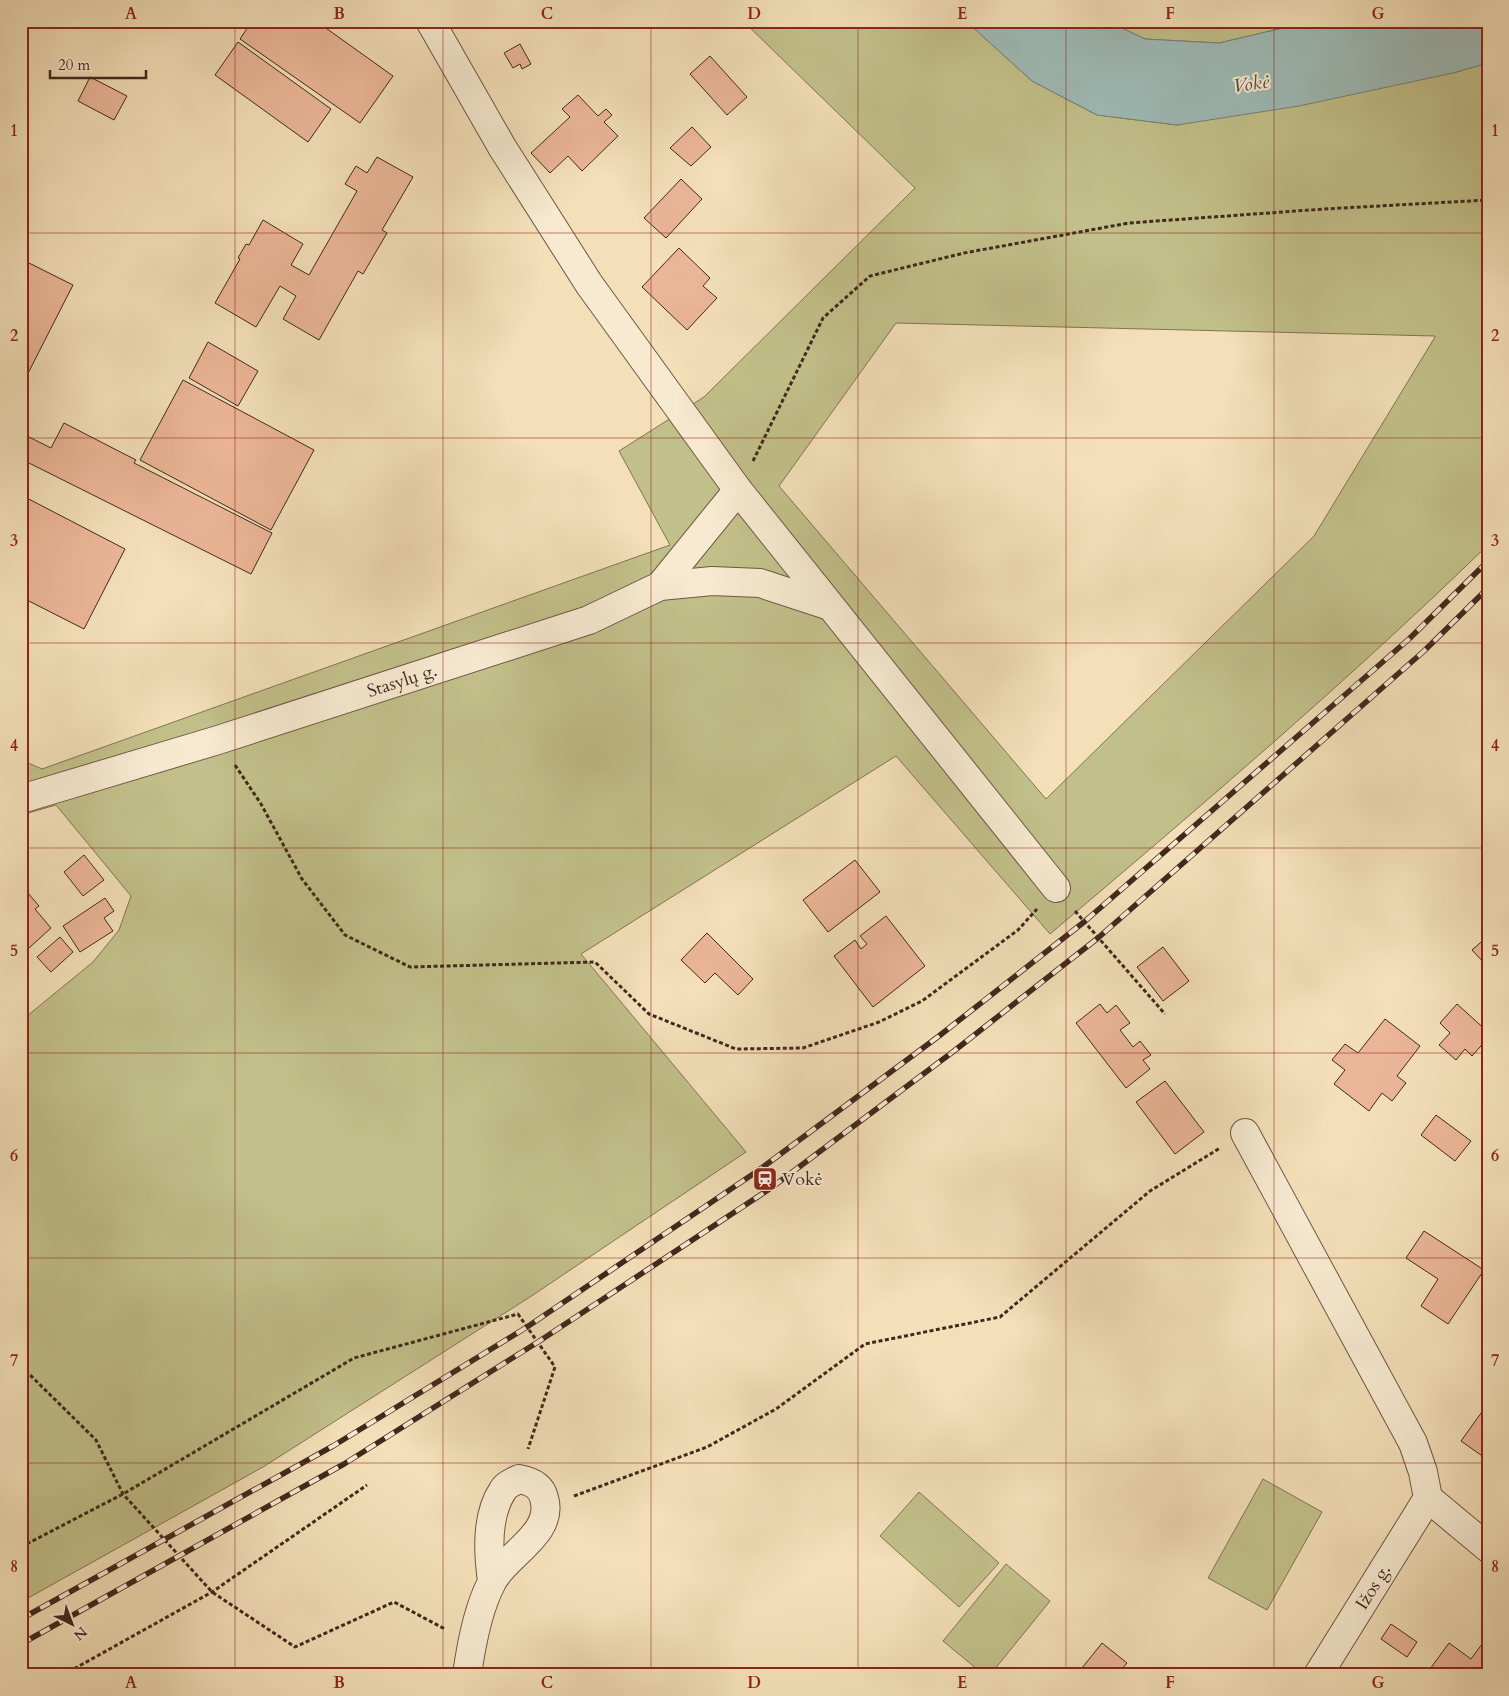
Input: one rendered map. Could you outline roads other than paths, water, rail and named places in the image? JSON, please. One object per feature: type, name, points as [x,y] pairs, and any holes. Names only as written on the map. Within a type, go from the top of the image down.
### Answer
[{"type":"street","points":[[430,21],[502,147],[589,284],[738,490],[1056,888]]},
{"type":"street","name":"Stasylų g.","points":[[21,799],[218,740],[589,620],[660,586],[738,490]]},
{"type":"street","points":[[660,586],[712,581],[760,583],[830,606]]},
{"type":"street","points":[[1245,1133],[1413,1443],[1423,1472],[1428,1498],[1488,1548]]},
{"type":"street","points":[[467,1675],[471,1642],[492,1581],[535,1535],[547,1510],[544,1495],[532,1481],[518,1478],[504,1488],[495,1505],[488,1550],[492,1581]]},
{"type":"street","name":"Ižos g.","points":[[1318,1675],[1428,1498]]},
{"type":"water","points":[[966,21],[1107,21],[1145,39],[1219,43],[1313,21],[1488,21],[1488,63],[1453,73],[1299,106],[1177,125],[1097,115],[1032,81]]},
{"type":"railway","points":[[21,1619],[333,1446],[527,1327],[759,1170],[939,1036],[1084,922],[1409,639],[1488,561]]},
{"type":"railway","points":[[21,1644],[344,1464],[538,1342],[771,1188],[954,1051],[1098,938],[1424,651],[1488,588]]},
{"type":"place","name":"Vokė","points":[[765,1179]]}]
